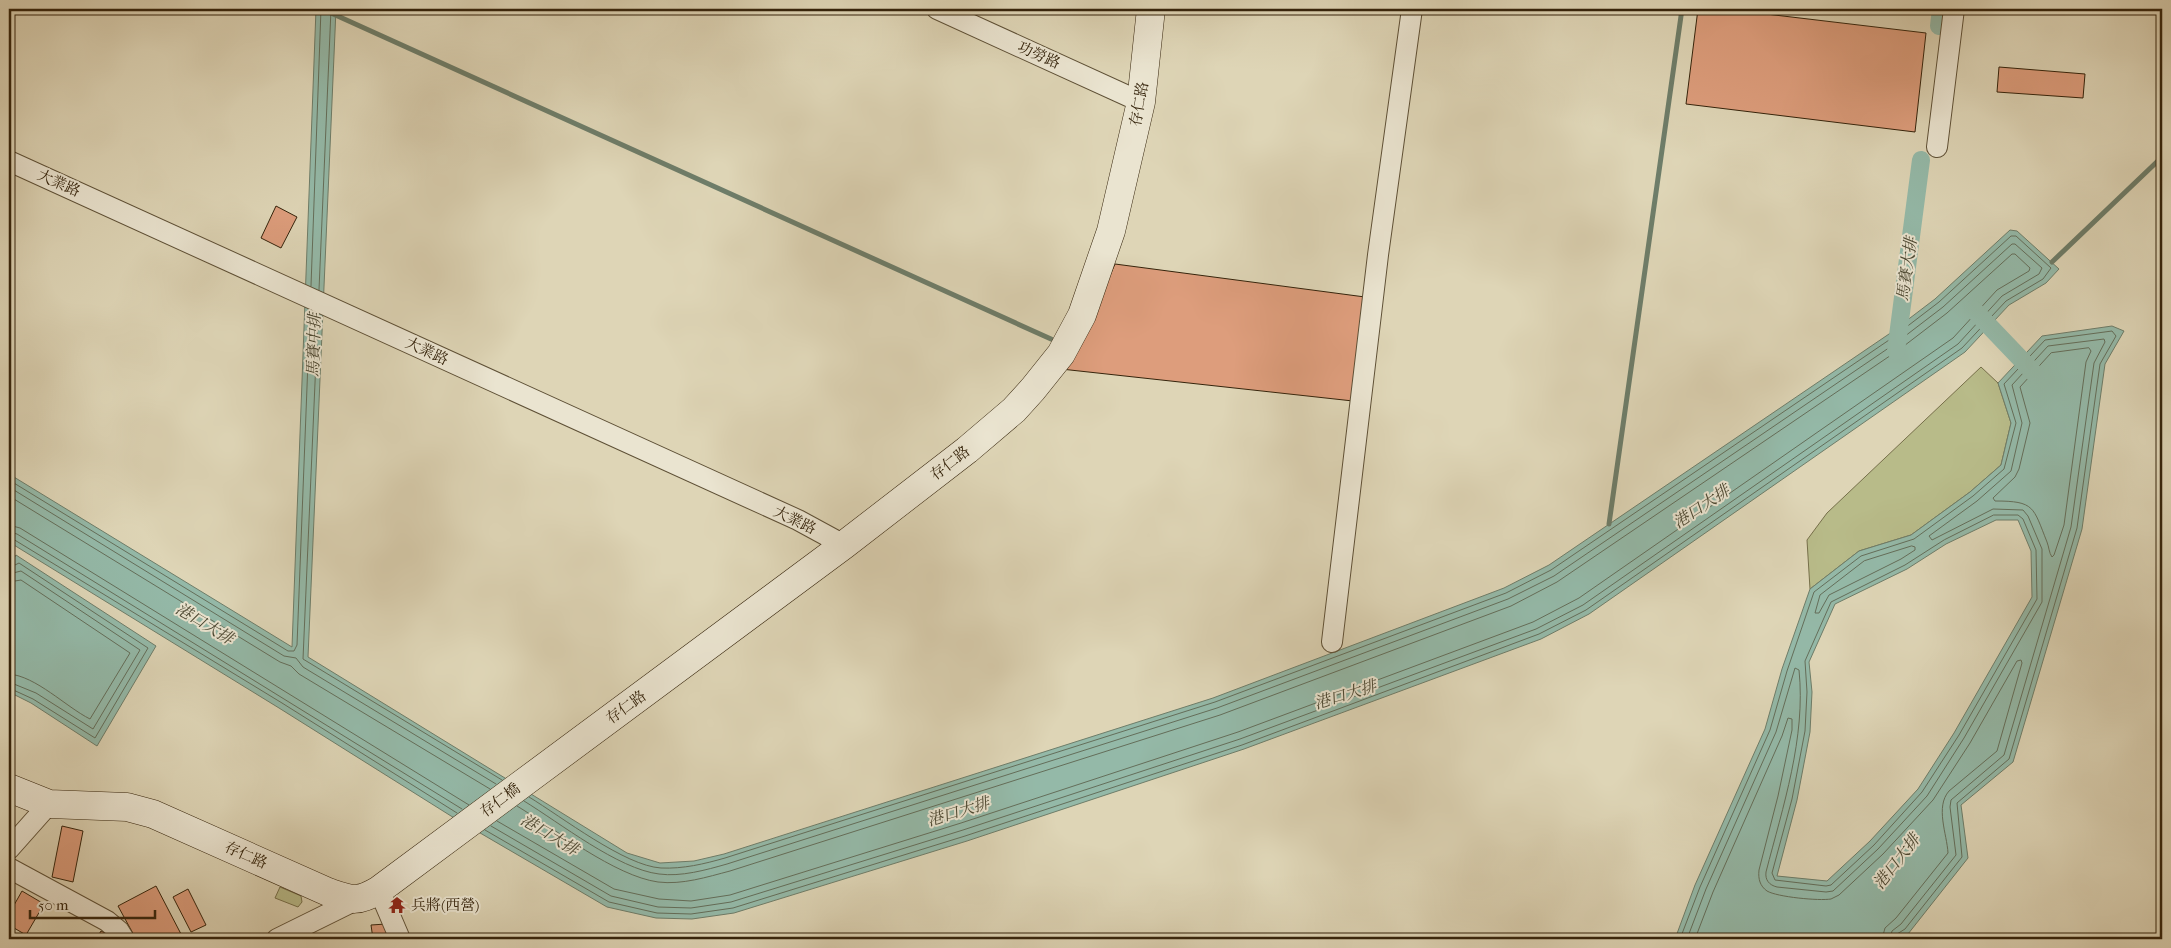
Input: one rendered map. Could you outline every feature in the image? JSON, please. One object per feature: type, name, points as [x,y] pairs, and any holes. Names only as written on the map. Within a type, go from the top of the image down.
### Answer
[{"type":"street","name":"功勞路","points":[[937,9],[1141,102]]},
{"type":"street","name":"存仁路","points":[[536,772],[685,664],[967,450],[1014,410],[1061,354],[1082,315],[1111,231],[1141,102],[1151,9]]},
{"type":"street","points":[[1332,642],[1378,255],[1412,9]]},
{"type":"street","points":[[1937,148],[1954,9]]},
{"type":"street","name":"大業路","points":[[9,161],[789,516],[844,544]]},
{"type":"street","name":"存仁橋","points":[[379,890],[464,828],[536,772]]},
{"type":"street","name":"存仁路","points":[[9,788],[49,804],[127,807],[153,814],[328,892],[354,901]]},
{"type":"street","points":[[9,849],[49,804]]},
{"type":"street","points":[[9,868],[107,921],[119,931],[124,939]]},
{"type":"street","points":[[277,939],[379,890],[400,939]]},
{"type":"shaded area","points":[[1981,367],[1998,383],[2011,423],[2001,465],[1970,492],[1911,535],[1859,551],[1810,589],[1807,540],[1827,513]]},
{"type":"shaded area","points":[[280,887],[301,896],[302,902],[298,907],[275,898]]},
{"type":"water","name":"馬賽中排","points":[[316,9],[336,9],[308,657],[627,853],[660,863],[694,861],[724,854],[1213,698],[1504,588],[1549,565],[1889,334],[1935,299],[2010,230],[2017,231],[2059,269],[2046,283],[2009,305],[1965,352],[1589,614],[1541,639],[1244,749],[967,841],[734,913],[692,919],[656,918],[607,907],[451,816],[9,542],[9,474],[292,647]]},
{"type":"water","points":[[2112,326],[2124,331],[2105,364],[2082,529],[2013,762],[1961,805],[1968,858],[1908,934],[1897,939],[1675,939],[1695,885],[1765,729],[1782,669],[1810,589],[1859,551],[1911,535],[1970,492],[2001,465],[2011,423],[1998,383],[2042,336]],"holes":[[[1996,520],[2018,520],[2031,551],[2032,597],[1954,733],[1918,789],[1870,841],[1827,881],[1777,876],[1797,800],[1810,732],[1812,692],[1809,662],[1835,604],[1907,569],[1946,544]]]},
{"type":"water","points":[[16,555],[156,646],[97,746],[31,703],[9,692],[9,566]]},
{"type":"building","points":[[1698,9],[1724,9],[1926,33],[1915,132],[1686,104]]},
{"type":"building","points":[[1999,67],[2085,74],[2083,98],[1997,92]]},
{"type":"building","points":[[276,206],[297,217],[281,248],[261,238]]},
{"type":"building","points":[[1115,264],[1365,297],[1353,401],[1061,369],[1088,324]]},
{"type":"building","points":[[62,826],[83,831],[73,882],[52,877]]},
{"type":"building","points":[[156,886],[181,934],[171,939],[136,939],[118,906]]},
{"type":"building","points":[[188,889],[206,925],[191,932],[173,897]]},
{"type":"building","points":[[22,891],[44,904],[26,935],[9,925],[9,914]]},
{"type":"building","points":[[386,924],[388,939],[373,939],[371,925]]},
{"type":"building","points":[[101,931],[116,938],[116,939],[96,939]]},
{"type":"building","points":[[9,933],[21,939],[9,939]]},
{"type":"waterway","points":[[1609,524],[1682,9]]},
{"type":"waterway","name":"馬賽大排","points":[[1939,26],[1941,9]]},
{"type":"waterway","points":[[331,13],[1051,339]]},
{"type":"waterway","points":[[2052,262],[2162,157]]},
{"type":"waterway","name":"馬賽大排","points":[[1896,351],[1921,160]]},
{"type":"waterway","name":"港口大排","points":[[1973,309],[2036,375]]},
{"type":"place","name":"兵將(西營)","points":[[397,905]]}]
